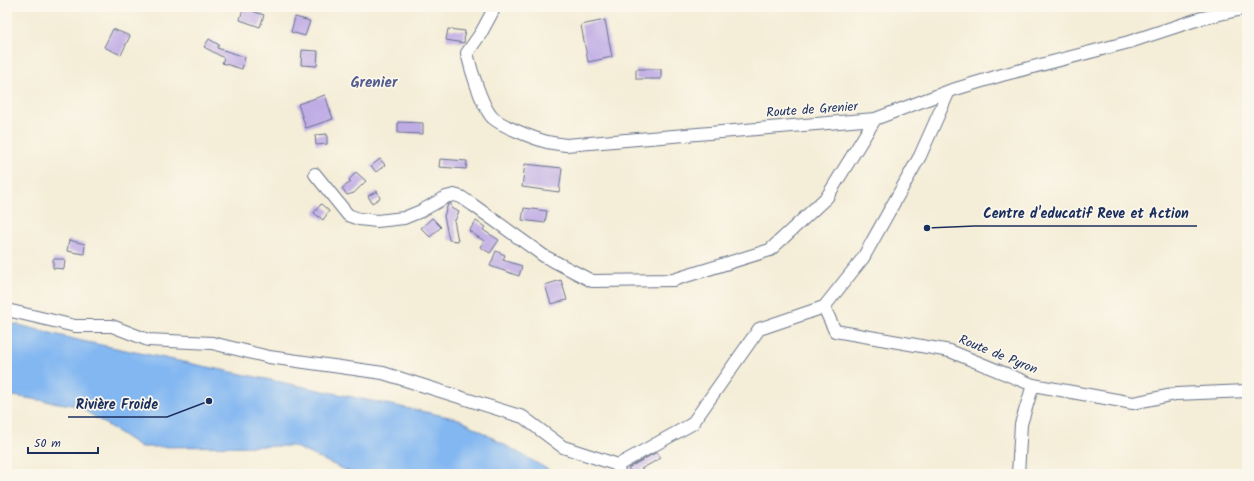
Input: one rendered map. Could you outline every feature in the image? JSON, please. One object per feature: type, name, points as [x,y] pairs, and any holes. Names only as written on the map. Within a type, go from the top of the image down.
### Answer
[{"type":"street","name":"Route de Grenier","points":[[495,7],[481,33],[467,53],[475,81],[492,117],[501,124],[546,141],[566,144],[875,120],[949,91],[1002,75],[1136,40],[1202,18],[1247,8]]},
{"type":"street","points":[[7,310],[76,326],[112,326],[148,340],[212,343],[269,357],[383,373],[523,417],[563,447],[618,470],[692,424],[759,329],[824,307],[863,258],[920,156],[949,91]]},
{"type":"street","points":[[315,174],[348,215],[359,219],[377,221],[404,218],[446,197],[454,195],[461,197],[474,205],[544,256],[592,281],[673,280],[770,250],[827,197],[875,120]]},
{"type":"street","name":"Route de Pyron","points":[[824,307],[835,330],[950,351],[1033,386],[1133,403],[1176,394],[1247,391]]},
{"type":"street","points":[[1018,474],[1021,424],[1033,386]]},
{"type":"water","points":[[7,322],[82,341],[459,419],[556,474],[354,474],[293,446],[141,447],[78,406],[7,395]]},
{"type":"building","points":[[243,8],[264,15],[260,27],[240,20]]},
{"type":"building","points":[[295,17],[310,21],[305,36],[291,32]]},
{"type":"building","points":[[605,20],[612,57],[588,62],[581,25]]},
{"type":"building","points":[[113,29],[130,36],[121,55],[104,47]]},
{"type":"building","points":[[448,29],[465,31],[464,43],[446,40]]},
{"type":"building","points":[[209,39],[219,45],[217,48],[245,57],[242,69],[222,63],[224,58],[204,47]]},
{"type":"building","points":[[302,50],[318,51],[317,66],[301,65]]},
{"type":"building","points":[[636,69],[661,69],[661,79],[636,79]]},
{"type":"building","points":[[325,95],[333,119],[306,128],[298,104]]},
{"type":"building","points":[[398,122],[423,123],[423,134],[398,133]]},
{"type":"building","points":[[327,134],[327,144],[316,145],[315,135]]},
{"type":"building","points":[[380,159],[385,165],[376,172],[371,166]]},
{"type":"building","points":[[440,159],[467,161],[466,169],[439,167]]},
{"type":"building","points":[[525,164],[562,168],[559,192],[522,187]]},
{"type":"building","points":[[356,172],[366,181],[354,193],[347,195],[342,188],[351,182],[349,180]]},
{"type":"building","points":[[377,191],[380,198],[372,203],[368,196]]},
{"type":"building","points":[[321,204],[329,211],[323,220],[314,213]]},
{"type":"building","points":[[448,204],[451,204],[452,209],[459,211],[455,221],[454,220],[458,241],[449,240],[444,216]]},
{"type":"building","points":[[524,208],[547,211],[545,223],[522,220]]},
{"type":"building","points":[[432,218],[441,227],[430,237],[421,228]]},
{"type":"building","points":[[476,221],[485,227],[483,230],[499,240],[490,253],[480,247],[484,241],[469,231]]},
{"type":"building","points":[[69,240],[85,244],[84,254],[67,251]]},
{"type":"building","points":[[496,251],[505,255],[503,260],[522,266],[519,276],[490,266]]},
{"type":"building","points":[[53,259],[65,259],[64,269],[53,268]]},
{"type":"building","points":[[561,280],[567,300],[551,304],[545,285]]},
{"type":"building","points":[[657,452],[661,458],[641,469],[643,471],[638,474],[632,474],[628,468]]},
{"type":"place","name":"Centre d'educatif Reve et Action","points":[[927,228]]},
{"type":"place","name":"Rivière Froide","points":[[209,401]]},
{"type":"district","name":"Grenier","points":[[374,83]]}]
